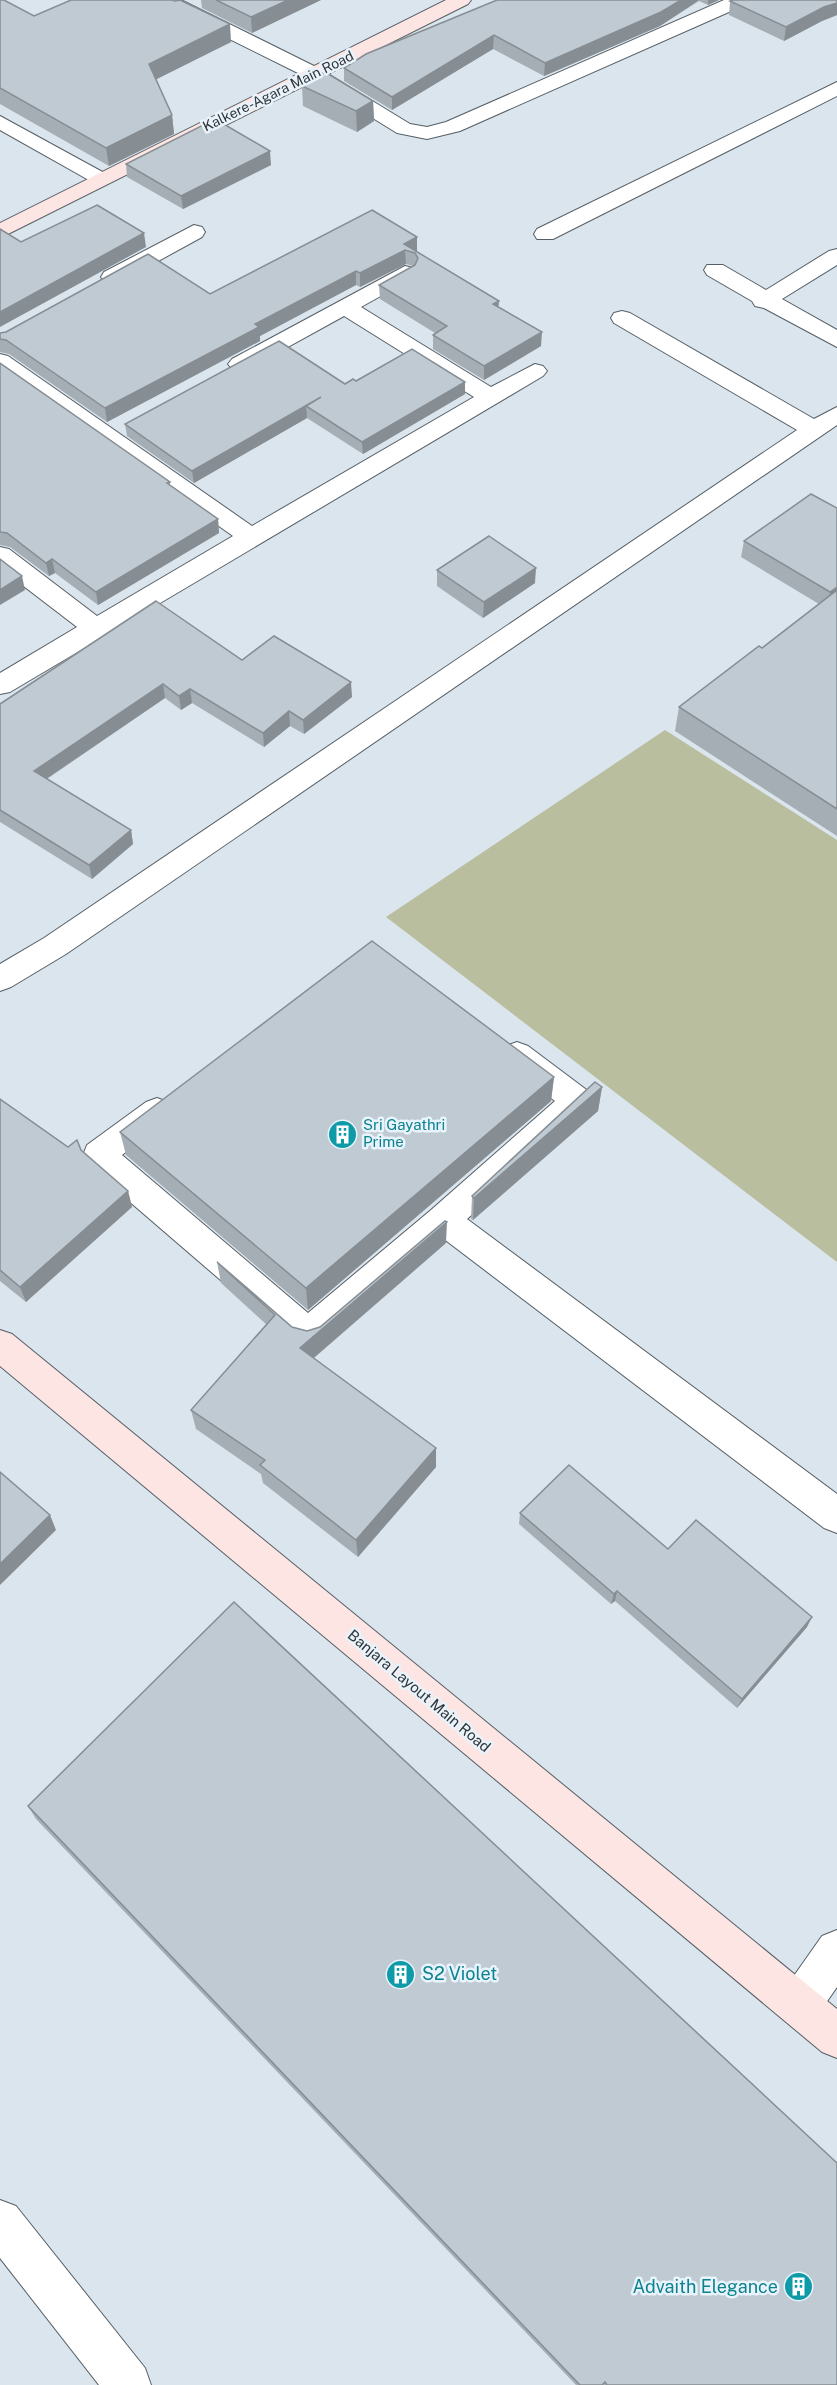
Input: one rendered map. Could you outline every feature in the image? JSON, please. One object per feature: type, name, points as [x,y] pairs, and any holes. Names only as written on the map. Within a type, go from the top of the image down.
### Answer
[{"type":"street","points":[[166,0],[313,73],[404,129],[427,133],[441,131],[740,0]]},
{"type":"street","name":"Kalkere-Agara Main Road","points":[[0,231],[461,0]]},
{"type":"street","points":[[545,234],[837,88]]},
{"type":"street","points":[[0,122],[101,179]]},
{"type":"street","points":[[92,288],[194,232]]},
{"type":"street","points":[[763,300],[837,256]]},
{"type":"street","points":[[715,270],[763,300],[837,340]]},
{"type":"street","points":[[220,374],[405,273]]},
{"type":"street","points":[[345,307],[491,397]]},
{"type":"street","points":[[622,318],[815,430]]},
{"type":"street","points":[[0,361],[116,430],[251,537]]},
{"type":"street","points":[[0,685],[535,371]]},
{"type":"street","points":[[0,979],[55,946],[837,414]]},
{"type":"street","points":[[0,555],[97,629]]},
{"type":"street","points":[[184,1090],[99,1155],[308,1334],[443,1220],[577,1100],[493,1037]]},
{"type":"street","points":[[443,1220],[837,1516]]},
{"type":"street","name":"Banjara Layout Main Road","points":[[0,1346],[837,2037]]},
{"type":"street","points":[[799,2005],[837,1951]]},
{"type":"street","points":[[0,2222],[128,2385]]},
{"type":"green space","points":[[665,730],[837,840],[837,1262],[386,917]]},
{"type":"building","points":[[0,0],[34,16],[71,0],[180,0],[230,24],[149,64],[172,115],[106,148],[0,88]]},
{"type":"building","points":[[216,0],[288,0],[251,17]]},
{"type":"building","points":[[497,0],[681,0],[661,12],[545,63],[494,35],[392,97],[344,68],[366,54]]},
{"type":"building","points":[[837,0],[837,3],[824,7],[786,27],[730,1]]},
{"type":"building","points":[[325,72],[373,101],[356,111],[302,86]]},
{"type":"building","points":[[215,119],[270,151],[181,196],[126,164]]},
{"type":"building","points":[[97,205],[144,233],[0,312],[0,229],[21,242]]},
{"type":"building","points":[[372,210],[417,237],[404,244],[499,301],[493,304],[542,332],[484,366],[433,335],[447,326],[379,285],[415,265],[418,258],[415,253],[405,250],[360,273],[356,271],[255,324],[259,327],[105,408],[6,340],[0,339],[0,333],[6,332],[148,254],[210,294]]},
{"type":"building","points":[[279,341],[345,384],[353,379],[356,381],[412,349],[465,382],[362,442],[306,406],[321,397],[192,471],[125,424]]},
{"type":"building","points":[[0,363],[170,482],[167,483],[218,519],[96,592],[52,559],[46,563],[7,533],[0,532]]},
{"type":"building","points":[[811,494],[837,508],[837,587],[830,592],[744,541]]},
{"type":"building","points":[[489,536],[536,568],[484,602],[437,570]]},
{"type":"building","points":[[0,559],[22,576],[0,590]]},
{"type":"building","points":[[837,590],[837,809],[679,707],[759,646],[762,648]]},
{"type":"building","points":[[156,601],[242,660],[274,636],[351,682],[303,720],[289,711],[263,733],[190,689],[179,696],[163,684],[34,771],[131,830],[89,865],[0,810],[0,704]]},
{"type":"building","name":"Sri Gayathri Prime","points":[[372,941],[554,1077],[306,1288],[120,1132]]},
{"type":"building","points":[[595,1082],[602,1087],[474,1198],[472,1196]]},
{"type":"building","points":[[0,1099],[68,1147],[77,1140],[81,1150],[128,1191],[20,1287],[0,1270]]},
{"type":"building","points":[[445,1221],[447,1222],[300,1348],[436,1448],[356,1540],[260,1465],[265,1460],[191,1410],[275,1315],[217,1262],[292,1327],[307,1331],[320,1327]]},
{"type":"building","points":[[569,1465],[668,1549],[696,1520],[812,1617],[742,1699],[617,1591],[614,1594],[520,1513]]},
{"type":"building","points":[[0,1472],[50,1515],[0,1564]]},
{"type":"building","name":"S2 Violet","points":[[234,1602],[837,2163],[837,2385],[607,2385],[605,2382],[602,2385],[580,2385],[28,1806]]},
{"type":"place","name":"Sri Gayathri Prime","points":[[342,1134]]},
{"type":"place","name":"S2 Violet","points":[[401,1974]]},
{"type":"place","name":"Advaith Elegance","points":[[799,2287]]}]
